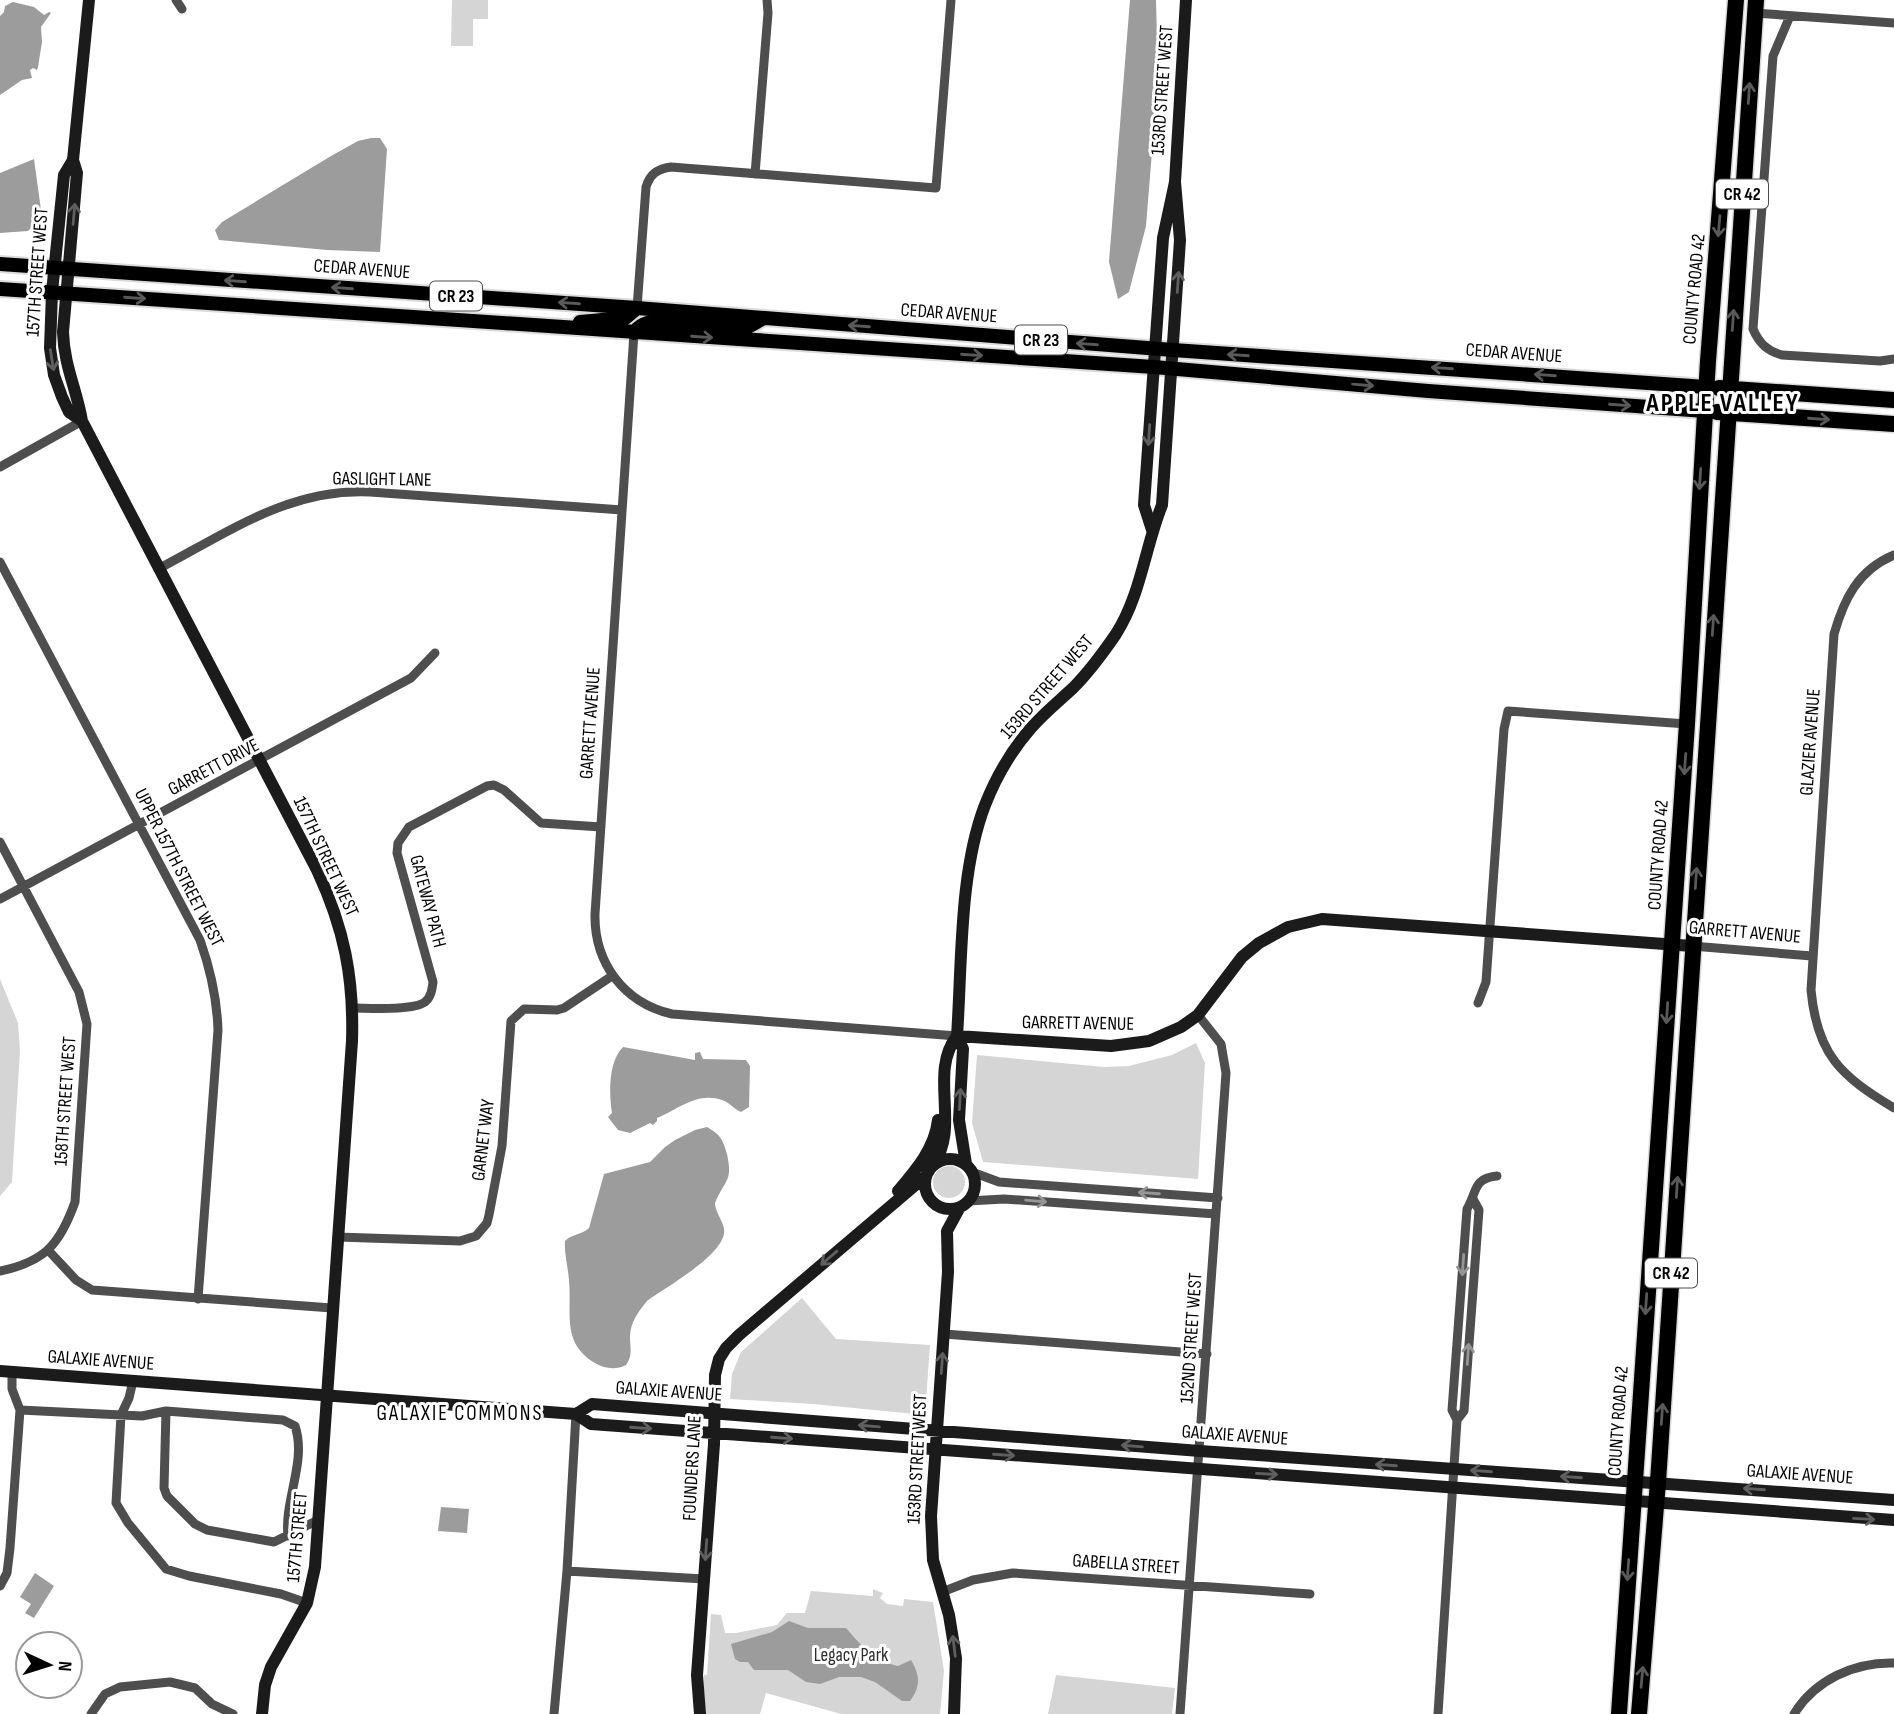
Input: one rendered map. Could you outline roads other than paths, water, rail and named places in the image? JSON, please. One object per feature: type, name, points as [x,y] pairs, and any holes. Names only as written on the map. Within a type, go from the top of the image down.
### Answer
[{"type":"highway","name":"COUNTY ROAD 42","points":[[1619,1714],[1687,724],[1704,411],[1736,0]]},
{"type":"highway","name":"CR 42","points":[[1639,1714],[1658,1482],[1755,6]]},
{"type":"highway","name":"CEDAR AVENUE","points":[[1706,387],[1894,400]]},
{"type":"highway","name":"CR 23","points":[[1704,411],[1894,424]]},
{"type":"main road","name":"CEDAR AVENUE","points":[[0,264],[1706,387]]},
{"type":"main road","name":"CR 23","points":[[0,289],[1171,368],[1428,391],[1704,411]]},
{"type":"main road","points":[[529,326],[625,318],[637,308]]},
{"type":"main road","points":[[634,333],[638,326],[645,323],[685,322],[746,327],[763,318]]},
{"type":"street","name":"157TH STREET WEST","points":[[89,0],[73,160],[64,175],[60,292],[63,346],[82,421],[317,870],[335,912],[347,956],[353,1008],[326,1395]]},
{"type":"street","points":[[176,0],[182,9]]},
{"type":"street","points":[[755,174],[768,13],[766,0]]},
{"type":"street","points":[[637,308],[645,193],[652,174],[664,168],[936,188],[951,0]]},
{"type":"street","name":"153RD STREET WEST","points":[[969,1168],[959,1120],[963,1048],[957,1035],[968,877],[972,849],[984,807],[1017,746],[1047,711],[1087,673],[1117,631],[1134,598],[1152,530],[1162,505],[1180,240],[1175,182],[1186,0]]},
{"type":"street","points":[[1755,6],[1790,16],[1894,23]]},
{"type":"street","points":[[1790,16],[1773,56],[1753,321],[1756,336],[1768,350],[1782,355],[1880,361],[1894,359]]},
{"type":"street","name":"153RD STREET WEST","points":[[1152,530],[1144,505],[1163,238],[1175,182]]},
{"type":"street","name":"GARRETT AVENUE","points":[[634,333],[595,928],[601,954],[612,976],[626,992],[640,1002],[672,1014],[1070,1044],[1129,1045],[1168,1034],[1198,1015],[1250,950],[1276,932],[1299,923],[1332,919],[1812,956],[1812,1003],[1820,1038],[1835,1062],[1849,1077],[1894,1108]]},
{"type":"street","points":[[0,467],[82,421]]},
{"type":"street","name":"GASLIGHT LANE","points":[[158,569],[277,507],[307,497],[335,492],[370,492],[622,510]]},
{"type":"street","name":"GLAZIER AVENUE","points":[[1812,956],[1834,634],[1843,602],[1863,575],[1894,555]]},
{"type":"street","name":"UPPER 157TH STREET WEST","points":[[0,562],[200,940],[211,968],[217,997],[218,1030],[198,1299]]},
{"type":"street","name":"GARRETT DRIVE","points":[[0,899],[411,678],[435,653]]},
{"type":"street","points":[[1478,1003],[1486,982],[1504,729],[1508,711],[1687,724]]},
{"type":"street","name":"GATEWAY PATH","points":[[353,1008],[416,1006],[428,1000],[432,992],[433,982],[397,853],[398,843],[409,827],[481,788],[494,785],[504,790],[541,823],[601,827]]},
{"type":"street","name":"158TH STREET WEST","points":[[0,842],[79,992],[88,1024],[75,1202],[65,1229],[48,1250]]},
{"type":"street","name":"GARNET WAY","points":[[337,1237],[460,1241],[475,1236],[487,1223],[502,1146],[511,1021],[524,1009],[564,1008],[612,976]]},
{"type":"street","name":"152ND STREET WEST","points":[[1180,1714],[1207,1354],[1225,1061],[1218,1038],[1198,1015]]},
{"type":"street","name":"153RD STREET WEST","points":[[929,1171],[941,1155],[945,1140],[943,1100],[947,1048],[957,1035]]},
{"type":"street","name":"FOUNDERS LANE","points":[[880,1213],[930,1149],[937,1133],[943,1100]]},
{"type":"street","points":[[1216,1214],[1018,1200],[944,1208],[936,1205],[926,1192],[929,1171],[946,1159],[960,1160],[969,1168],[999,1182],[1217,1198]]},
{"type":"street","points":[[964,1204],[975,1187],[969,1168]]},
{"type":"street","name":"FOUNDERS LANE","points":[[700,1714],[697,1675],[714,1433],[715,1375],[719,1359],[726,1348],[929,1171]]},
{"type":"street","points":[[1438,1714],[1457,1420],[1464,1411],[1479,1210],[1473,1199],[1479,1182],[1486,1177],[1497,1176]]},
{"type":"street","name":"153RD STREET WEST","points":[[954,1714],[956,1658],[949,1615],[936,1577],[931,1546],[944,1334],[947,1231],[964,1204]]},
{"type":"street","points":[[0,1272],[22,1267],[48,1250],[76,1280],[92,1290],[332,1308]]},
{"type":"street","points":[[944,1334],[1207,1354]]},
{"type":"street","points":[[0,1587],[7,1573],[10,1548],[20,1410],[6,1371]]},
{"type":"street","name":"GALAXIE AVENUE","points":[[6,1371],[576,1414],[591,1424],[1894,1520]]},
{"type":"street","points":[[133,1381],[130,1398],[121,1415],[116,1503],[128,1523],[166,1569],[281,1594],[307,1604]]},
{"type":"street","name":"157TH STREET","points":[[262,1714],[265,1685],[271,1667],[307,1604],[313,1577],[326,1395]]},
{"type":"street","name":"GALAXIE AVENUE","points":[[576,1414],[592,1404],[1200,1451],[1894,1500]]},
{"type":"street","points":[[20,1410],[142,1416],[166,1411],[283,1420],[295,1426],[299,1436],[295,1482],[287,1524],[288,1536]]},
{"type":"street","points":[[166,1411],[164,1488],[167,1496],[195,1524],[207,1530],[274,1542],[318,1520]]},
{"type":"street","points":[[554,1714],[567,1571],[576,1414]]},
{"type":"street","points":[[567,1571],[704,1580]]},
{"type":"street","name":"GABELLA STREET","points":[[942,1592],[973,1580],[1013,1573],[1310,1594]]},
{"type":"street","points":[[1794,1714],[1808,1696],[1836,1675],[1865,1665],[1894,1663]]},
{"type":"street","points":[[90,1714],[105,1694],[120,1687],[170,1682],[195,1688],[212,1704],[233,1714]]},
{"type":"district","name":"APPLE VALLEY","points":[[1723,402]]},
{"type":"district","name":"GALAXIE COMMONS","points":[[460,1413]]},
{"type":"park label","name":"Legacy Park","points":[[851,1654]]}]
